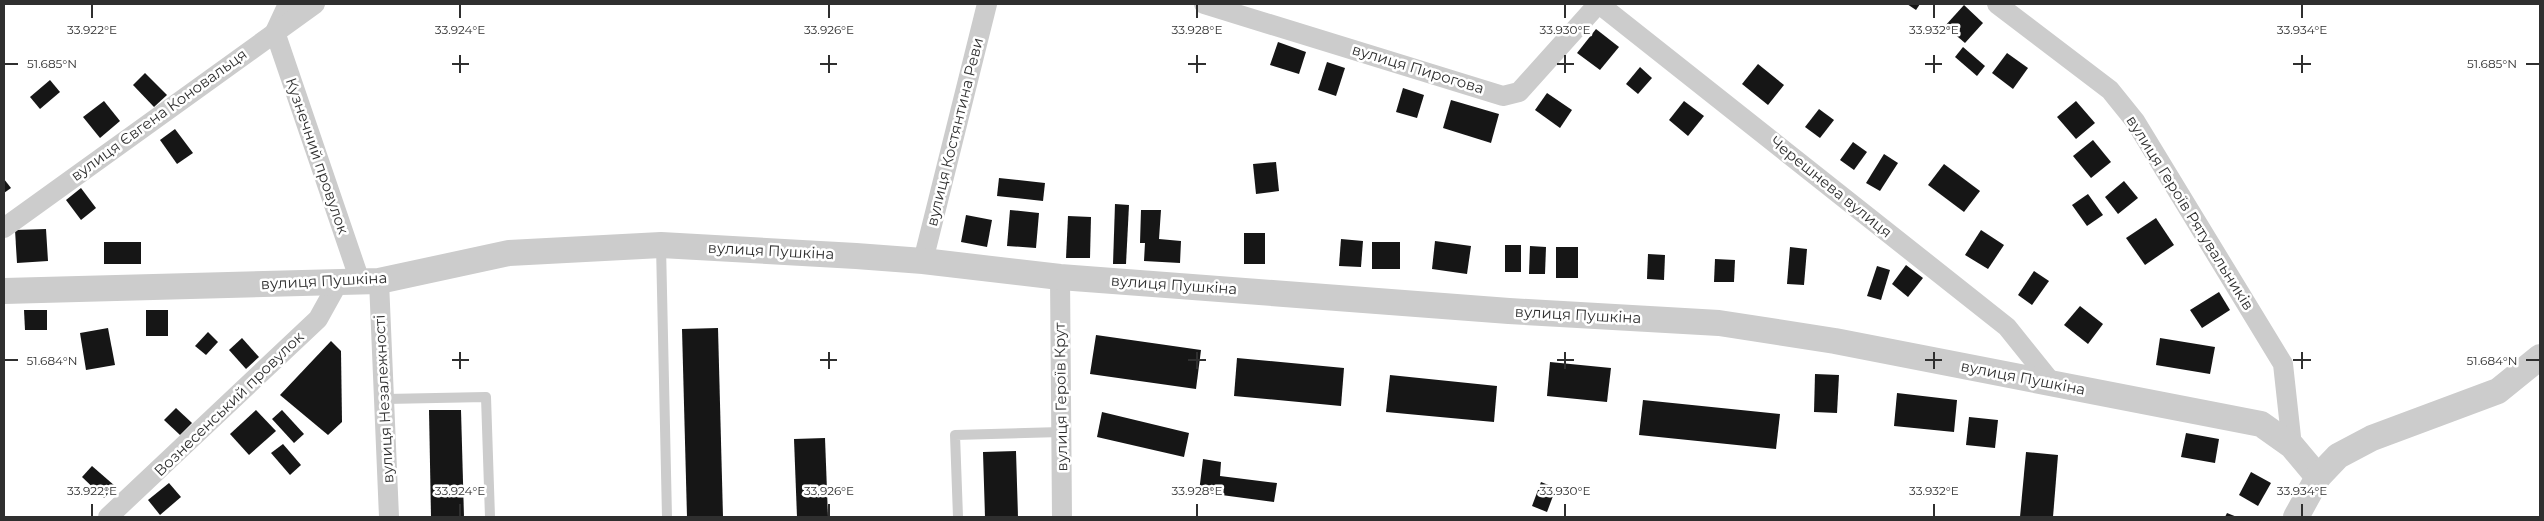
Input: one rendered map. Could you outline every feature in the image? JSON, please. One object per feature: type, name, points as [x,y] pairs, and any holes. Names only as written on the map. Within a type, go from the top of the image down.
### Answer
[{"type":"street","points":[[275,32],[288,4]]},
{"type":"street","name":"вулиця Євгена Коновальця","points":[[4,228],[315,4]]},
{"type":"street","name":"вулиця Костянтина Реви","points":[[923,260],[987,4]]},
{"type":"street","name":"вулиця Пирогова","points":[[1204,4],[1503,96],[1519,92],[1598,4]]},
{"type":"street","name":"Черешнева вулиця","points":[[1598,4],[2007,327],[2052,383]]},
{"type":"street","name":"вулиця Героїв Рятувальників","points":[[1997,4],[2110,90],[2135,121],[2283,364],[2292,446]]},
{"type":"street","name":"Кузнечний провулок","points":[[275,32],[359,282]]},
{"type":"street","name":"вулиця Пушкіна","points":[[4,291],[359,282],[509,252],[660,245],[923,260],[1060,276],[1508,311],[1719,323],[1835,341],[2261,424],[2292,446],[2318,477]]},
{"type":"street","name":"вулиця Героїв Крут","points":[[1060,276],[1062,517]]},
{"type":"street","name":"вулиця Незалежності","points":[[359,282],[386,399],[389,517]]},
{"type":"street","name":"Вознесенський провулок","points":[[108,517],[359,282]]},
{"type":"street","points":[[2296,517],[2318,477],[2338,456],[2372,438],[2498,391],[2540,357]]},
{"type":"lane","points":[[660,245],[667,517]]},
{"type":"lane","points":[[386,399],[486,397],[490,517]]},
{"type":"lane","points":[[958,517],[955,435],[1061,432]]},
{"type":"building","points":[[1907,4],[1920,4],[1916,10]]},
{"type":"building","points":[[1964,5],[1983,23],[1965,43],[1945,26]]},
{"type":"building","points":[[1596,29],[1619,47],[1600,70],[1577,53]]},
{"type":"building","points":[[1278,42],[1306,52],[1299,74],[1270,65]]},
{"type":"building","points":[[1963,47],[1985,66],[1977,76],[1955,57]]},
{"type":"building","points":[[2007,53],[2028,68],[2013,89],[1992,73]]},
{"type":"building","points":[[1327,62],[1345,68],[1336,96],[1318,90]]},
{"type":"building","points":[[1758,64],[1784,85],[1768,105],[1742,84]]},
{"type":"building","points":[[1640,67],[1652,78],[1638,94],[1626,84]]},
{"type":"building","points":[[145,73],[167,95],[154,107],[133,85]]},
{"type":"building","points":[[50,80],[60,92],[40,109],[30,97]]},
{"type":"building","points":[[1403,88],[1424,95],[1417,118],[1396,112]]},
{"type":"building","points":[[1547,93],[1572,110],[1560,128],[1535,110]]},
{"type":"building","points":[[1451,100],[1499,114],[1491,143],[1443,128]]},
{"type":"building","points":[[104,101],[120,121],[100,138],[83,117]]},
{"type":"building","points":[[1684,101],[1704,116],[1688,136],[1669,120]]},
{"type":"building","points":[[2076,101],[2095,123],[2076,139],[2057,117]]},
{"type":"building","points":[[1819,109],[1834,120],[1820,138],[1805,127]]},
{"type":"building","points":[[175,129],[193,153],[177,164],[160,140]]},
{"type":"building","points":[[2093,140],[2111,162],[2091,178],[2073,156]]},
{"type":"building","points":[[1853,142],[1867,152],[1854,170],[1840,160]]},
{"type":"building","points":[[1884,154],[1898,163],[1880,191],[1866,183]]},
{"type":"building","points":[[1276,162],[1279,191],[1256,194],[1253,164]]},
{"type":"building","points":[[1944,164],[1980,191],[1964,212],[1928,185]]},
{"type":"building","points":[[999,178],[1045,183],[1043,201],[997,196]]},
{"type":"building","points":[[4,179],[11,188],[4,193]]},
{"type":"building","points":[[2124,181],[2138,198],[2118,214],[2105,197]]},
{"type":"building","points":[[81,188],[96,208],[81,220],[66,200]]},
{"type":"building","points":[[2088,194],[2103,215],[2087,226],[2072,205]]},
{"type":"building","points":[[1115,204],[1129,205],[1126,264],[1113,264]]},
{"type":"building","points":[[1010,210],[1039,213],[1036,248],[1007,246]]},
{"type":"building","points":[[1141,210],[1161,210],[1159,239],[1181,241],[1180,263],[1144,261],[1145,243],[1140,243]]},
{"type":"building","points":[[966,215],[992,220],[987,247],[961,242]]},
{"type":"building","points":[[1068,216],[1091,217],[1090,258],[1066,258]]},
{"type":"building","points":[[2156,218],[2174,245],[2145,265],[2126,238]]},
{"type":"building","points":[[46,229],[48,261],[17,263],[15,230]]},
{"type":"building","points":[[1981,230],[2004,245],[1988,269],[1965,255]]},
{"type":"building","points":[[1244,233],[1265,233],[1265,264],[1244,264]]},
{"type":"building","points":[[1341,239],[1363,241],[1361,267],[1339,266]]},
{"type":"building","points":[[1435,241],[1471,246],[1467,274],[1432,269]]},
{"type":"building","points":[[104,242],[141,242],[141,264],[104,264]]},
{"type":"building","points":[[1372,242],[1400,242],[1400,269],[1372,269]]},
{"type":"building","points":[[1505,245],[1521,245],[1521,272],[1505,272]]},
{"type":"building","points":[[1530,246],[1546,247],[1545,274],[1529,274]]},
{"type":"building","points":[[1556,247],[1578,247],[1578,278],[1556,278]]},
{"type":"building","points":[[1790,247],[1807,249],[1804,285],[1787,284]]},
{"type":"building","points":[[1648,254],[1665,255],[1664,280],[1647,279]]},
{"type":"building","points":[[1715,259],[1735,260],[1734,282],[1714,282]]},
{"type":"building","points":[[1906,265],[1923,278],[1908,297],[1892,284]]},
{"type":"building","points":[[1877,266],[1890,270],[1881,300],[1867,296]]},
{"type":"building","points":[[2034,271],[2049,281],[2032,305],[2018,295]]},
{"type":"building","points":[[2219,292],[2230,310],[2202,328],[2190,310]]},
{"type":"building","points":[[2080,306],[2103,324],[2088,344],[2064,325]]},
{"type":"building","points":[[24,310],[47,310],[47,330],[25,330]]},
{"type":"building","points":[[146,310],[168,310],[168,336],[146,336]]},
{"type":"building","points":[[108,328],[115,365],[86,370],[80,333]]},
{"type":"building","points":[[718,328],[723,517],[687,517],[682,329]]},
{"type":"building","points":[[208,332],[218,342],[206,355],[195,346]]},
{"type":"building","points":[[1096,335],[1201,350],[1196,389],[1090,374]]},
{"type":"building","points":[[242,338],[259,357],[246,369],[229,350]]},
{"type":"building","points":[[2160,338],[2215,347],[2210,374],[2156,365]]},
{"type":"building","points":[[331,341],[341,351],[342,422],[328,435],[280,395]]},
{"type":"building","points":[[1237,358],[1344,368],[1341,406],[1234,396]]},
{"type":"building","points":[[1550,362],[1611,368],[1607,402],[1547,396]]},
{"type":"building","points":[[1815,374],[1839,375],[1837,413],[1814,412]]},
{"type":"building","points":[[1390,375],[1497,386],[1494,422],[1386,412]]},
{"type":"building","points":[[1897,393],[1957,400],[1954,432],[1894,426]]},
{"type":"building","points":[[1643,400],[1780,414],[1776,449],[1639,435]]},
{"type":"building","points":[[176,408],[192,423],[180,435],[164,420]]},
{"type":"building","points":[[256,410],[276,431],[249,455],[230,434]]},
{"type":"building","points":[[282,410],[304,434],[294,443],[272,419]]},
{"type":"building","points":[[429,410],[461,410],[464,517],[431,517]]},
{"type":"building","points":[[1102,412],[1189,433],[1184,457],[1097,437]]},
{"type":"building","points":[[1969,417],[1998,420],[1995,448],[1966,445]]},
{"type":"building","points":[[2186,433],[2219,439],[2215,463],[2181,457]]},
{"type":"building","points":[[825,438],[828,517],[797,517],[794,439]]},
{"type":"building","points":[[283,444],[301,465],[290,475],[271,453]]},
{"type":"building","points":[[1016,451],[1018,517],[985,517],[983,452]]},
{"type":"building","points":[[2026,452],[2058,455],[2053,517],[2020,517]]},
{"type":"building","points":[[1203,459],[1221,462],[1220,476],[1277,483],[1274,502],[1199,492]]},
{"type":"building","points":[[92,466],[115,486],[104,498],[82,477]]},
{"type":"building","points":[[2251,472],[2271,483],[2258,506],[2239,495]]},
{"type":"building","points":[[1541,482],[1556,488],[1547,512],[1532,506]]},
{"type":"building","points":[[169,483],[181,497],[160,515],[148,500]]},
{"type":"building","points":[[2227,513],[2237,517],[2225,517]]}]
